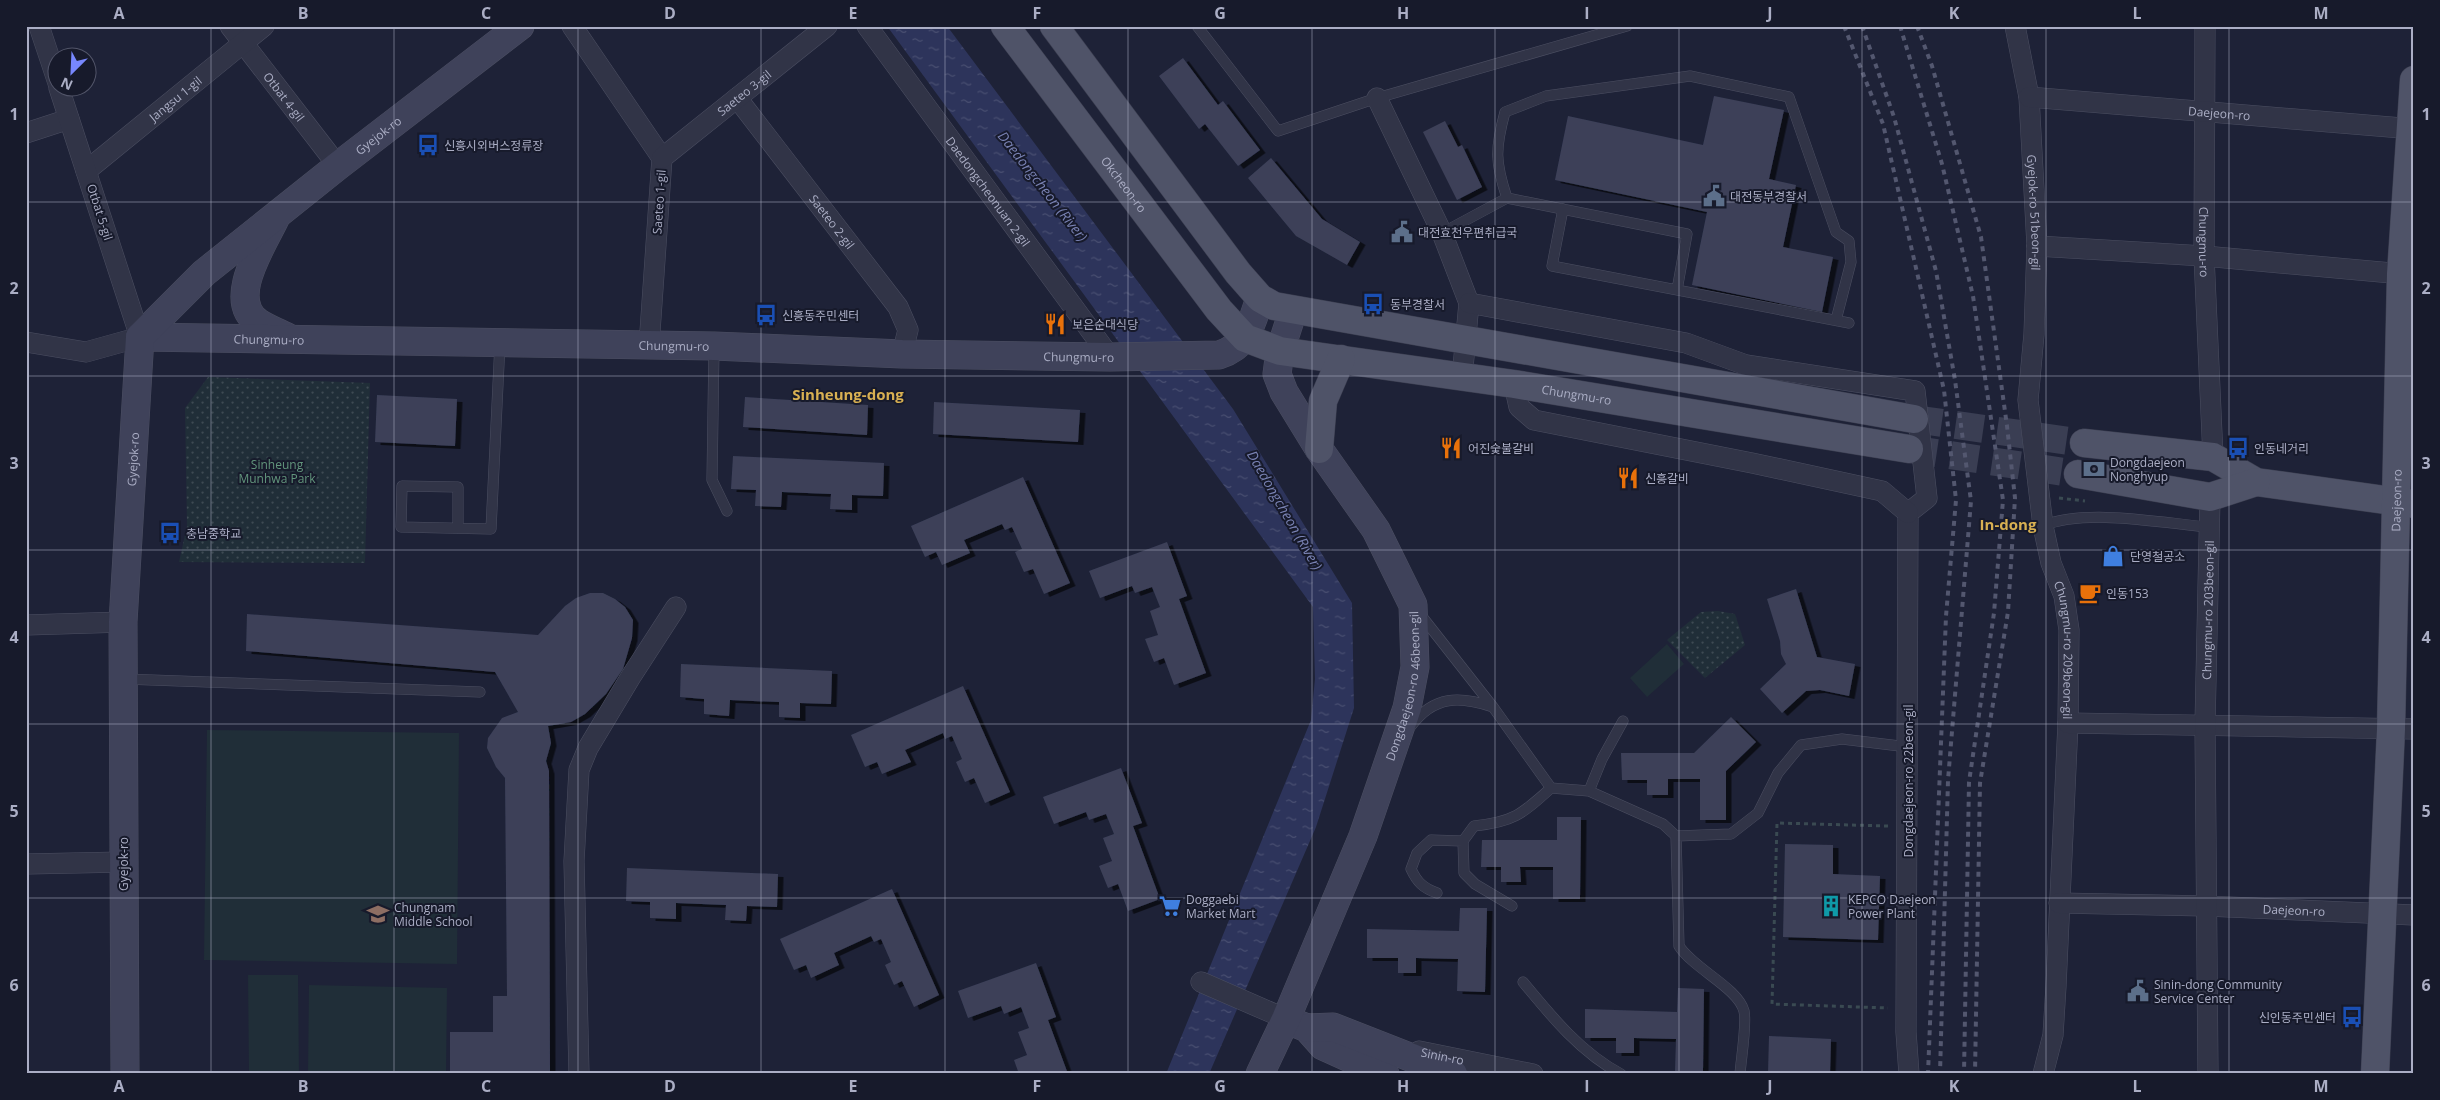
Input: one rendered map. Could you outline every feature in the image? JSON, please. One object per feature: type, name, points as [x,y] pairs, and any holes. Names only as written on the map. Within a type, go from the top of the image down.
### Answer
[{"type":"main road","name":"Gyejok-ro","points":[[125,1074],[123,622],[140,337],[204,273],[338,166],[520,26]]},
{"type":"main road","name":"Okcheon-ro","points":[[1005,26],[1219,310],[1245,338]]},
{"type":"main road","points":[[1054,26],[1238,273],[1260,298],[1274,306],[1293,311],[1466,339],[1914,419]]},
{"type":"main road","name":"Daejeon-ro","points":[[2375,1074],[2381,915],[2402,729],[2407,274],[2414,80]]},
{"type":"main road","points":[[278,214],[245,283],[244,303],[258,323],[291,338]]},
{"type":"main road","points":[[1245,338],[1260,298]]},
{"type":"main road","name":"Dongdaejeon-ro 46beon-gil","points":[[1260,1074],[1288,1019],[1363,836],[1407,708],[1415,667],[1413,606],[1376,530],[1319,449],[1284,392],[1277,374],[1280,351],[1293,311]]},
{"type":"main road","name":"Chungmu-ro","points":[[140,337],[714,346],[902,354],[1110,357],[1208,356],[1231,351],[1245,338],[1280,351],[1514,384],[1909,449]]},
{"type":"main road","points":[[1319,449],[1323,401],[1340,359]]},
{"type":"main road","points":[[2084,442],[2213,457],[2256,482],[2404,503]]},
{"type":"main road","points":[[2078,474],[2210,497],[2256,482]]},
{"type":"main road","name":"Sinin-ro","points":[[1288,1019],[1333,1027],[1381,1066],[1453,1074]]},
{"type":"street","points":[[39,26],[48,53]]},
{"type":"street","name":"Otbat 4-gil","points":[[230,26],[338,166]]},
{"type":"street","name":"Jangsu 1-gil","points":[[86,171],[264,26]]},
{"type":"street","name":"Saeteo 1-gil","points":[[572,26],[662,158],[649,346]]},
{"type":"street","name":"Saeteo 3-gil","points":[[662,158],[827,26]]},
{"type":"street","name":"Daedongcheonuan 2-gil","points":[[867,26],[1110,357]]},
{"type":"street","name":"Gyejok-ro 51beon-gil","points":[[2015,26],[2028,97],[2037,246],[2034,334],[2028,400]]},
{"type":"street","name":"Chungmu-ro","points":[[2205,26],[2204,256],[2213,457]]},
{"type":"street","name":"Daejeon-ro","points":[[2028,97],[2412,128]]},
{"type":"street","name":"Otbat 5-gil","points":[[62,98],[140,337]]},
{"type":"street","name":"Saeteo 2-gil","points":[[737,98],[898,307],[908,330],[902,354]]},
{"type":"street","points":[[1378,98],[1442,233],[1469,303],[1462,378]]},
{"type":"street","points":[[26,133],[69,119]]},
{"type":"street","points":[[2037,246],[2204,256],[2407,274]]},
{"type":"street","points":[[1469,303],[1686,343],[1746,365],[1915,391],[1927,498],[1908,513],[1882,491],[1752,462],[1534,420],[1519,407],[1514,384]]},
{"type":"street","points":[[26,342],[86,352],[140,337]]},
{"type":"street","name":"Chungmu-ro 209beon-gil","points":[[2028,400],[2043,526],[2051,563],[2064,596],[2069,630],[2068,723],[2053,1035],[2043,1074]]},
{"type":"street","name":"Chungmu-ro 203beon-gil","points":[[2208,1074],[2205,724],[2210,497]]},
{"type":"street","name":"Dongdaejeon-ro 22beon-gil","points":[[1908,513],[1906,1008],[1909,1074]]},
{"type":"street","points":[[579,1074],[574,861],[579,770],[588,748],[676,607]]},
{"type":"street","points":[[26,626],[123,622]]},
{"type":"street","points":[[2068,723],[2402,729]]},
{"type":"street","points":[[26,864],[123,862]]},
{"type":"street","points":[[2059,903],[2206,906]]},
{"type":"street","name":"Daejeon-ro","points":[[2206,906],[2381,915],[2414,914]]},
{"type":"street","points":[[1201,982],[1288,1019]]},
{"type":"street","name":"Sinin-ro","points":[[1381,1066],[1424,1052],[1533,1074]]},
{"type":"lane","points":[[1196,26],[1278,131],[1378,98],[1627,26]]},
{"type":"lane","points":[[1508,198],[1498,170],[1497,142],[1505,112],[1546,96],[1690,76],[1788,97],[1836,232],[1848,241],[1851,262],[1836,320]]},
{"type":"lane","points":[[1442,233],[1508,198],[1687,234],[1677,290]]},
{"type":"lane","points":[[1563,209],[1552,266],[1849,323]]},
{"type":"lane","points":[[458,528],[458,487],[402,486],[401,527],[490,530],[500,342]]},
{"type":"lane","points":[[714,346],[712,480],[727,511]]},
{"type":"lane","points":[[2043,526],[2059,519],[2114,518],[2208,527]]},
{"type":"lane","points":[[1413,606],[1493,707],[1551,788]]},
{"type":"lane","points":[[123,679],[480,692]]},
{"type":"lane","points":[[1394,748],[1418,717],[1444,701],[1468,699],[1493,707]]},
{"type":"lane","points":[[1589,791],[1602,759],[1623,721]]},
{"type":"lane","points":[[1512,906],[1475,884],[1464,873],[1464,841],[1474,826],[1500,824],[1522,814],[1551,788],[1589,791],[1662,824],[1676,836],[1731,834],[1758,813],[1778,773],[1801,745],[1842,740],[1908,746]]},
{"type":"lane","points":[[1676,836],[1679,946],[1686,957],[1738,998],[1744,1012],[1740,1074]]},
{"type":"lane","points":[[1437,893],[1426,889],[1416,880],[1411,869],[1417,853],[1430,840],[1464,841]]},
{"type":"lane","points":[[1523,982],[1560,1027],[1607,1066],[1621,1074]]},
{"type":"path","points":[[1906,1008],[1772,1004],[1777,823],[1908,827]]},
{"type":"green space","name":"Sinheung Munhwa Park","points":[[208,377],[370,383],[365,563],[179,562],[187,526],[185,408]]},
{"type":"green space","points":[[1718,611],[1735,614],[1745,645],[1705,678],[1667,640],[1701,612]]},
{"type":"green space","points":[[1667,644],[1684,664],[1647,697],[1630,678]]},
{"type":"green space","points":[[207,730],[459,733],[457,964],[204,960]]},
{"type":"green space","points":[[248,975],[298,975],[299,1074],[249,1074]]},
{"type":"green space","points":[[309,985],[447,988],[446,1074],[308,1074]]},
{"type":"water","name":"Daedongcheon (River)","points":[[887,26],[947,26],[1233,409],[1352,603],[1354,708],[1316,827],[1209,1074],[1166,1074],[1311,720],[1315,679],[1313,607]]},
{"type":"building","points":[[1183,58],[1218,105],[1223,101],[1260,150],[1238,166],[1205,124],[1199,129],[1159,76]]},
{"type":"building","name":"대전동부경찰서","points":[[1714,96],[1784,110],[1769,179],[1796,185],[1783,247],[1833,257],[1822,312],[1692,285],[1707,212],[1555,180],[1568,116],[1703,145]]},
{"type":"building","points":[[1445,121],[1458,147],[1462,145],[1482,187],[1457,200],[1423,132]]},
{"type":"building","points":[[1271,158],[1322,219],[1360,242],[1347,265],[1296,236],[1248,178]]},
{"type":"building","points":[[377,395],[457,399],[455,446],[375,442]]},
{"type":"building","points":[[745,397],[868,405],[867,435],[743,427]]},
{"type":"building","points":[[934,402],[1080,410],[1078,442],[933,434]]},
{"type":"building","points":[[733,456],[884,463],[883,496],[852,495],[852,510],[830,509],[831,494],[782,492],[781,507],[755,506],[756,490],[731,489]]},
{"type":"building","points":[[1023,477],[1070,583],[1044,594],[1033,569],[1024,572],[1015,552],[1022,549],[1012,527],[1005,530],[1002,524],[964,540],[970,553],[942,565],[936,552],[925,557],[911,526]]},
{"type":"building","points":[[1167,542],[1187,596],[1179,599],[1206,673],[1174,685],[1164,658],[1154,662],[1145,639],[1158,635],[1150,611],[1160,607],[1152,587],[1135,593],[1132,586],[1100,598],[1089,571]]},
{"type":"building","points":[[1796,589],[1817,657],[1855,664],[1849,696],[1820,690],[1806,691],[1782,713],[1760,689],[1786,664],[1781,654],[1780,641],[1767,599]]},
{"type":"building","points":[[590,593],[603,593],[625,607],[633,620],[632,638],[623,669],[606,694],[585,714],[571,722],[548,726],[551,743],[546,761],[549,771],[550,1074],[450,1074],[450,1032],[493,1032],[493,996],[507,996],[505,778],[496,767],[487,748],[488,738],[502,718],[518,712],[495,672],[246,651],[247,614],[538,635],[565,606],[576,598]]},
{"type":"building","points":[[681,664],[832,671],[831,704],[800,703],[800,718],[779,717],[779,702],[730,700],[729,716],[704,714],[704,699],[680,697]]},
{"type":"building","points":[[963,686],[1010,792],[985,803],[974,778],[965,782],[956,762],[962,759],[952,736],[945,739],[943,733],[905,750],[911,762],[882,774],[877,762],[865,767],[851,735]]},
{"type":"building","points":[[1731,717],[1756,742],[1726,771],[1726,820],[1700,820],[1700,779],[1668,779],[1668,795],[1647,795],[1647,780],[1622,780],[1621,753],[1694,753]]},
{"type":"building","points":[[1121,768],[1142,823],[1133,826],[1160,899],[1128,911],[1118,884],[1108,888],[1099,866],[1112,861],[1103,838],[1114,834],[1106,814],[1089,820],[1086,812],[1054,824],[1043,797]]},
{"type":"building","points":[[1557,817],[1581,817],[1580,899],[1553,899],[1553,867],[1520,867],[1521,882],[1501,882],[1501,867],[1481,867],[1482,840],[1557,840]]},
{"type":"building","name":"KEPCO Daejeon Power Plant","points":[[1785,844],[1833,845],[1833,874],[1880,876],[1878,940],[1783,937]]},
{"type":"building","points":[[627,868],[778,874],[777,907],[747,906],[746,921],[725,920],[726,905],[676,903],[676,919],[650,918],[650,902],[626,901]]},
{"type":"building","points":[[892,889],[939,995],[914,1007],[902,981],[894,985],[885,965],[891,962],[881,939],[874,942],[871,936],[834,953],[839,965],[811,978],[806,965],[794,970],[780,939]]},
{"type":"building","points":[[1460,908],[1487,908],[1485,992],[1457,991],[1458,959],[1416,958],[1416,973],[1398,973],[1398,958],[1367,958],[1367,929],[1459,931]]},
{"type":"building","points":[[1036,963],[1056,1017],[1048,1020],[1068,1074],[1019,1074],[1014,1060],[1027,1055],[1018,1032],[1029,1028],[1021,1007],[1004,1014],[1001,1006],[968,1018],[958,991]]},
{"type":"building","points":[[1678,988],[1704,989],[1703,1072],[1675,1072],[1676,1039],[1634,1038],[1634,1053],[1616,1053],[1616,1038],[1585,1038],[1585,1009],[1677,1012]]},
{"type":"building","points":[[1769,1036],[1831,1039],[1830,1074],[1768,1074]]},
{"type":"tunnel","points":[[1914,419],[2084,443]]},
{"type":"tunnel","points":[[1909,449],[2078,474]]},
{"type":"railway","points":[[1844,26],[1883,124],[1944,390],[1956,500],[1946,616],[1928,1074]]},
{"type":"railway","points":[[1862,26],[1894,117],[1936,271],[1955,380],[1971,501],[1948,780],[1940,1074]]},
{"type":"railway","points":[[1900,26],[1942,164],[1973,296],[2003,500],[1994,613],[1969,782],[1964,1074]]},
{"type":"railway","points":[[1917,26],[1932,66],[1981,237],[2015,498],[2008,612],[1980,783],[1975,1074]]},
{"type":"place","name":"신흥시외버스정류장","points":[[428,145]]},
{"type":"place","name":"대전동부경찰서","points":[[1714,196]]},
{"type":"place","name":"대전효천우편취급국","points":[[1402,232]]},
{"type":"place","name":"동부경찰서","points":[[1373,304]]},
{"type":"place","name":"신흥동주민센터","points":[[766,315]]},
{"type":"place","name":"보은순대식당","points":[[1055,324]]},
{"type":"place","name":"어진숯불갈비","points":[[1451,448]]},
{"type":"place","name":"인동네거리","points":[[2238,448]]},
{"type":"place","name":"Dongdaejeon Nonghyup","points":[[2094,469]]},
{"type":"place","name":"신흥갈비","points":[[1628,478]]},
{"type":"place","name":"충남중학교","points":[[170,533]]},
{"type":"place","name":"단영철공소","points":[[2113,556]]},
{"type":"place","name":"인동153","points":[[2090,593]]},
{"type":"place","name":"Doggaebi Market Mart","points":[[1170,906]]},
{"type":"place","name":"KEPCO Daejeon Power Plant","points":[[1831,906]]},
{"type":"place","name":"Chungnam Middle School","points":[[378,914]]},
{"type":"place","name":"Sinin-dong Community Service Center","points":[[2138,991]]},
{"type":"place","name":"신인동주민센터","points":[[2352,1017]]},
{"type":"district","name":"Sinheung-dong","points":[[848,394]]},
{"type":"district","name":"In-dong","points":[[2008,524]]}]
